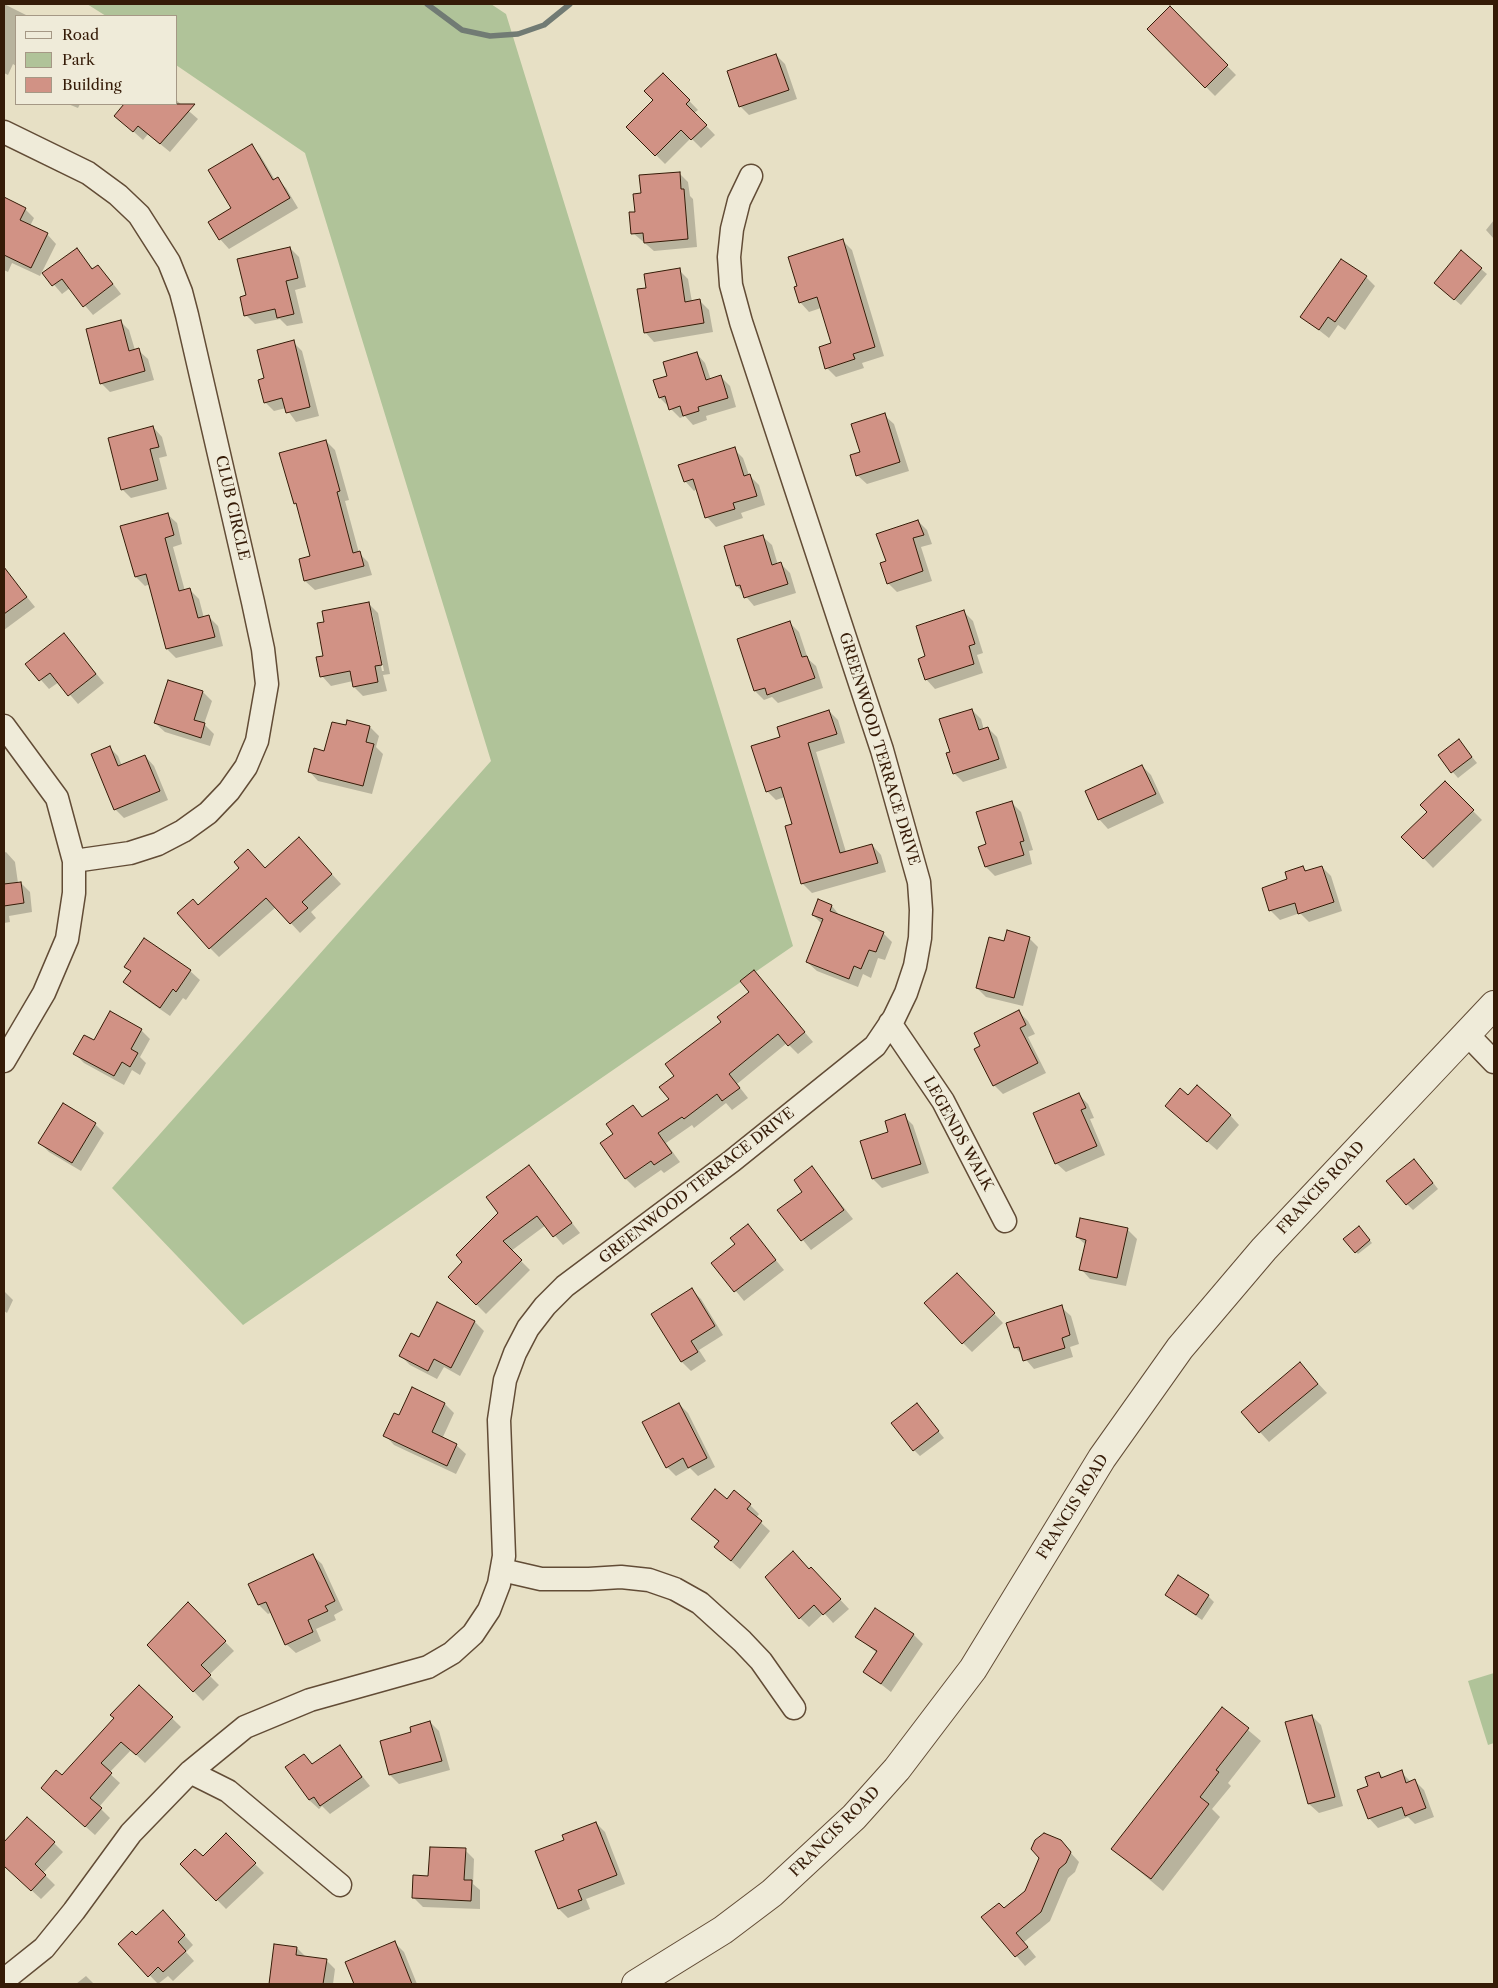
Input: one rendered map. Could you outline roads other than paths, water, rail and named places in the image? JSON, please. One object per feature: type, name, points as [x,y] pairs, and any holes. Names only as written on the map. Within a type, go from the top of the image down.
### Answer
[{"type":"street","name":"CLUB CIRCLE","points":[[4,132],[88,174],[118,195],[139,215],[169,262],[181,292],[187,315],[253,602],[263,649],[267,684],[257,741],[246,768],[229,791],[208,813],[183,832],[158,844],[130,853],[74,862]]},
{"type":"street","name":"GREENWOOD TERRACE DRIVE","points":[[4,1980],[44,1948],[74,1911],[131,1833],[190,1772],[245,1727],[310,1700],[428,1668],[452,1653],[473,1634],[489,1610],[502,1570],[504,1556],[500,1420],[505,1380],[515,1353],[528,1328],[545,1306],[565,1286],[732,1161],[875,1046],[906,993],[915,966],[920,938],[919,882],[882,750],[744,331],[731,285],[729,256],[732,228],[739,201],[751,176]]},
{"type":"street","points":[[4,726],[57,798],[74,862],[74,893],[67,940],[44,993],[4,1062]]},
{"type":"street","name":"FRANCIS ROAD","points":[[636,1984],[723,1930],[772,1893],[854,1817],[897,1769],[973,1669],[1102,1458],[1180,1348],[1264,1249],[1494,1006]]},
{"type":"street","name":"LEGENDS WALK","points":[[890,1023],[943,1101],[1004,1221]]},
{"type":"street","points":[[1467,1034],[1494,1062]]},
{"type":"street","points":[[502,1570],[541,1579],[589,1579],[620,1576],[649,1580],[675,1589],[700,1603],[742,1641],[761,1661],[794,1708]]},
{"type":"street","points":[[190,1772],[228,1791],[340,1885]]},
{"type":"waterway","points":[[427,4],[462,30],[490,36],[518,34],[544,25],[570,4]]}]
